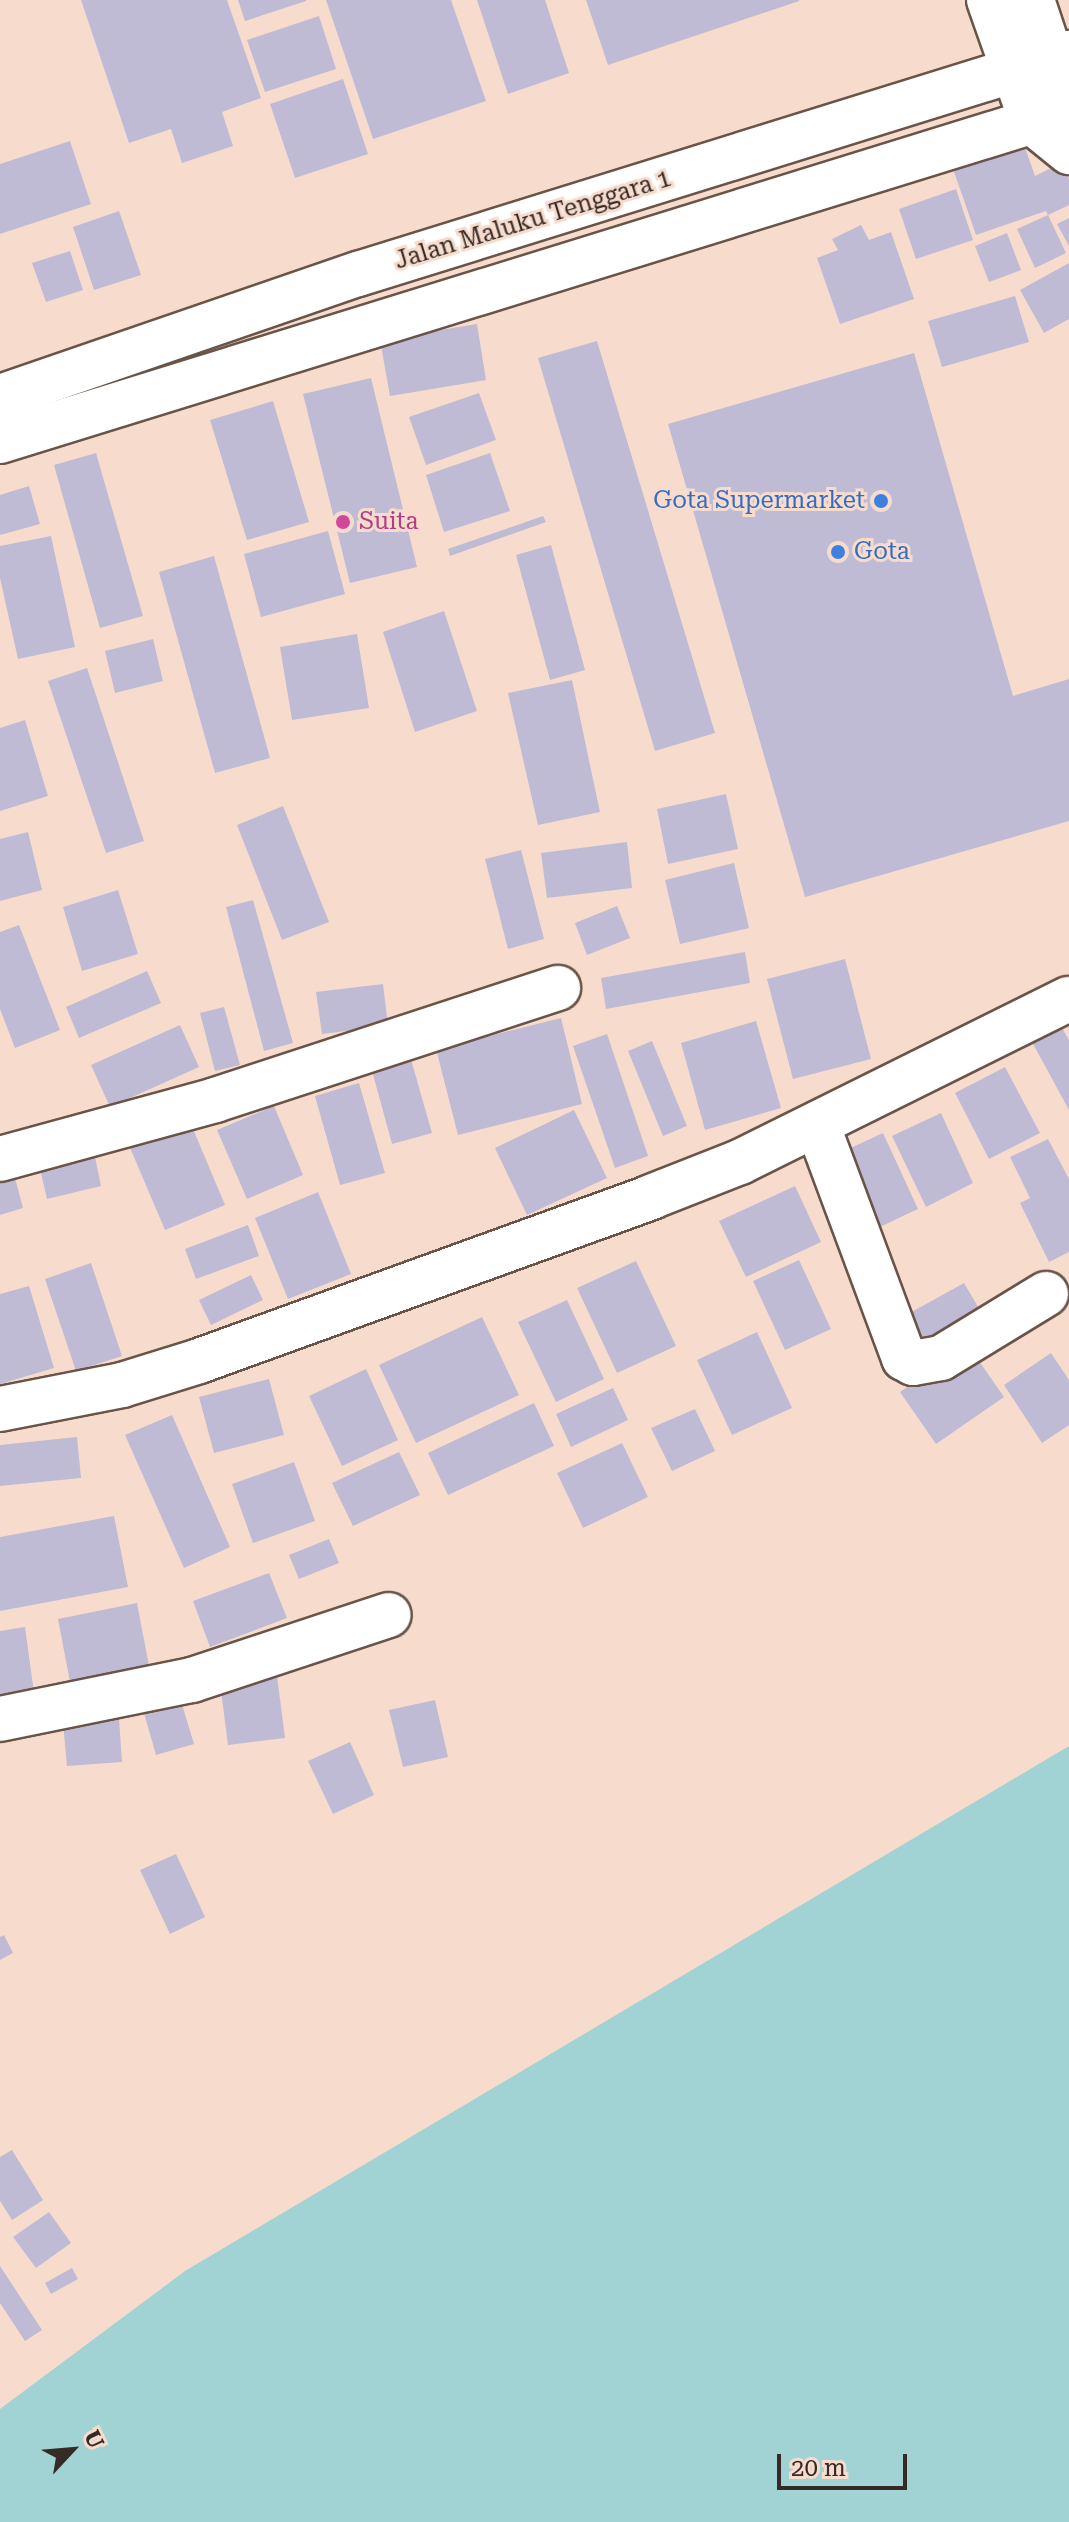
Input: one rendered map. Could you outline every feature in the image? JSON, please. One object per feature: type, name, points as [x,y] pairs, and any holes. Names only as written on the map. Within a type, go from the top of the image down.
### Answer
[{"type":"main road","points":[[989,0],[1044,59]]},
{"type":"main road","points":[[1032,0],[1057,115],[1069,152]]},
{"type":"main road","name":"Jalan Maluku Tenggara 1","points":[[0,397],[358,274],[1044,59]]},
{"type":"main road","name":"Jalan Maluku Tenggara 1","points":[[0,441],[1057,115]]},
{"type":"main road","points":[[0,1159],[215,1100],[558,988]]},
{"type":"main road","points":[[0,1409],[122,1385],[286,1331],[725,1168],[1069,999]]},
{"type":"main road","points":[[817,1124],[904,1358],[913,1363],[941,1358],[1046,1294]]},
{"type":"main road","points":[[0,1719],[192,1680],[389,1615]]},
{"type":"water","points":[[1069,1746],[1069,2522],[0,2522],[0,2409],[185,2271]]},
{"type":"building","points":[[81,0],[227,0],[261,98],[222,112],[233,146],[182,163],[171,129],[129,143]]},
{"type":"building","points":[[238,0],[306,0],[306,1],[245,21]]},
{"type":"building","points":[[326,0],[451,0],[486,101],[373,139]]},
{"type":"building","points":[[477,0],[545,0],[569,73],[508,94]]},
{"type":"building","points":[[586,0],[799,0],[799,1],[608,65]]},
{"type":"building","points":[[319,16],[336,69],[265,92],[247,40]]},
{"type":"building","points":[[343,79],[368,154],[295,178],[270,104]]},
{"type":"building","points":[[70,141],[91,204],[0,234],[0,164]]},
{"type":"building","points":[[1023,142],[1035,176],[1061,163],[1069,179],[1069,205],[1048,215],[1046,211],[976,235],[952,166]]},
{"type":"building","points":[[956,189],[973,240],[916,259],[899,209]]},
{"type":"building","points":[[119,211],[141,275],[94,290],[73,227]]},
{"type":"building","points":[[1048,215],[1066,253],[1035,268],[1017,229]]},
{"type":"building","points":[[1069,218],[1069,246],[1057,224]]},
{"type":"building","points":[[861,225],[869,240],[891,232],[914,299],[840,324],[817,258],[838,250],[832,239]]},
{"type":"building","points":[[1007,233],[1021,270],[989,282],[975,246]]},
{"type":"building","points":[[70,251],[83,290],[46,302],[32,263]]},
{"type":"building","points":[[1069,263],[1069,319],[1044,333],[1020,290]]},
{"type":"building","points":[[1015,296],[1029,342],[942,367],[928,321]]},
{"type":"building","points":[[477,324],[486,380],[390,396],[380,340]]},
{"type":"building","points":[[597,341],[715,733],[655,751],[538,358]]},
{"type":"building","name":"Gota","points":[[914,353],[1013,696],[1069,679],[1069,821],[805,897],[668,424]]},
{"type":"building","points":[[371,378],[417,567],[350,583],[303,394]]},
{"type":"building","points":[[479,393],[496,440],[426,465],[409,417]]},
{"type":"building","points":[[273,401],[309,522],[247,540],[210,420]]},
{"type":"building","points":[[96,453],[143,616],[100,628],[54,465]]},
{"type":"building","points":[[490,453],[510,511],[444,532],[426,475]]},
{"type":"building","points":[[29,486],[40,524],[0,535],[0,495]]},
{"type":"building","points":[[543,516],[546,522],[450,556],[448,549]]},
{"type":"building","points":[[328,531],[345,594],[261,617],[244,554]]},
{"type":"building","points":[[51,536],[75,647],[18,659],[0,578],[0,546]]},
{"type":"building","points":[[551,545],[585,670],[550,680],[516,555]]},
{"type":"building","points":[[214,556],[270,758],[215,773],[159,572]]},
{"type":"building","points":[[444,611],[477,711],[415,732],[383,632]]},
{"type":"building","points":[[357,634],[369,708],[292,720],[280,647]]},
{"type":"building","points":[[153,639],[163,681],[115,693],[105,651]]},
{"type":"building","points":[[87,668],[144,841],[106,853],[48,681]]},
{"type":"building","points":[[572,680],[600,812],[538,825],[508,693]]},
{"type":"building","points":[[25,720],[48,796],[0,811],[0,728]]},
{"type":"building","points":[[726,794],[738,849],[668,864],[657,809]]},
{"type":"building","points":[[283,806],[329,922],[282,940],[237,825]]},
{"type":"building","points":[[28,832],[42,890],[0,901],[0,839]]},
{"type":"building","points":[[627,842],[632,888],[547,898],[541,853]]},
{"type":"building","points":[[521,850],[544,939],[508,949],[485,859]]},
{"type":"building","points":[[734,863],[749,928],[680,944],[665,880]]},
{"type":"building","points":[[118,890],[138,954],[82,971],[63,907]]},
{"type":"building","points":[[253,900],[293,1043],[264,1051],[226,907]]},
{"type":"building","points":[[617,906],[630,938],[587,955],[575,923]]},
{"type":"building","points":[[19,925],[60,1030],[15,1048],[0,1009],[0,932]]},
{"type":"building","points":[[745,952],[750,983],[606,1009],[601,978]]},
{"type":"building","points":[[845,959],[871,1059],[793,1079],[767,979]]},
{"type":"building","points":[[147,971],[161,1003],[79,1038],[66,1007]]},
{"type":"building","points":[[383,984],[388,1026],[322,1034],[316,992]]},
{"type":"building","points":[[224,1007],[240,1065],[215,1071],[200,1013]]},
{"type":"building","points":[[561,1018],[582,1104],[458,1135],[436,1049]]},
{"type":"building","points":[[756,1021],[781,1108],[705,1130],[681,1043]]},
{"type":"building","points":[[180,1025],[199,1067],[110,1107],[91,1065]]},
{"type":"building","points":[[1061,1026],[1069,1040],[1069,1110],[1032,1042]]},
{"type":"building","points":[[607,1034],[648,1156],[615,1168],[573,1046]]},
{"type":"building","points":[[652,1041],[687,1126],[663,1136],[628,1051]]},
{"type":"building","points":[[410,1056],[432,1133],[392,1144],[371,1067]]},
{"type":"building","points":[[1005,1067],[1040,1133],[989,1159],[955,1093]]},
{"type":"building","points":[[359,1083],[385,1173],[340,1185],[315,1096]]},
{"type":"building","points":[[274,1106],[303,1175],[247,1199],[217,1130]]},
{"type":"building","points":[[574,1110],[607,1178],[527,1215],[495,1148]]},
{"type":"building","points":[[941,1113],[973,1183],[926,1207],[892,1136]]},
{"type":"building","points":[[188,1117],[225,1205],[165,1230],[128,1143]]},
{"type":"building","points":[[883,1133],[918,1209],[869,1232],[833,1156]]},
{"type":"building","points":[[1048,1139],[1069,1179],[1069,1252],[1049,1262],[1020,1203],[1030,1198],[1010,1157]]},
{"type":"building","points":[[95,1157],[101,1186],[47,1199],[40,1169]]},
{"type":"building","points":[[11,1163],[23,1208],[0,1215],[0,1166]]},
{"type":"building","points":[[795,1186],[821,1242],[746,1277],[719,1221]]},
{"type":"building","points":[[318,1192],[351,1274],[288,1299],[255,1218]]},
{"type":"building","points":[[248,1225],[259,1256],[196,1279],[185,1249]]},
{"type":"building","points":[[799,1260],[831,1329],[785,1350],[753,1281]]},
{"type":"building","points":[[636,1261],[676,1346],[617,1373],[577,1288]]},
{"type":"building","points":[[91,1263],[122,1356],[76,1371],[45,1279]]},
{"type":"building","points":[[251,1275],[263,1300],[211,1325],[199,1300]]},
{"type":"building","points":[[964,1283],[984,1317],[928,1350],[908,1314]]},
{"type":"building","points":[[29,1286],[54,1368],[0,1384],[0,1294]]},
{"type":"building","points":[[567,1300],[604,1379],[556,1402],[518,1322]]},
{"type":"building","points":[[482,1317],[519,1395],[416,1443],[379,1365]]},
{"type":"building","points":[[757,1332],[792,1408],[732,1435],[697,1360]]},
{"type":"building","points":[[968,1345],[1004,1397],[936,1444],[900,1392]]},
{"type":"building","points":[[1051,1353],[1069,1380],[1069,1425],[1042,1443],[1004,1385]]},
{"type":"building","points":[[366,1369],[398,1440],[342,1466],[309,1396]]},
{"type":"building","points":[[269,1379],[284,1435],[214,1453],[199,1397]]},
{"type":"building","points":[[613,1388],[628,1420],[571,1447],[556,1414]]},
{"type":"building","points":[[534,1403],[554,1446],[448,1495],[428,1453]]},
{"type":"building","points":[[695,1409],[715,1451],[672,1471],[651,1428]]},
{"type":"building","points":[[172,1415],[230,1547],[184,1568],[125,1435]]},
{"type":"building","points":[[77,1437],[81,1478],[0,1486],[0,1445]]},
{"type":"building","points":[[622,1443],[648,1497],[583,1528],[557,1473]]},
{"type":"building","points":[[399,1452],[420,1495],[353,1526],[332,1483]]},
{"type":"building","points":[[294,1462],[315,1521],[253,1543],[232,1484]]},
{"type":"building","points":[[114,1516],[128,1587],[0,1611],[0,1537]]},
{"type":"building","points":[[329,1539],[339,1563],[299,1579],[289,1555]]},
{"type":"building","points":[[269,1573],[287,1618],[210,1647],[193,1601]]},
{"type":"building","points":[[137,1603],[149,1666],[70,1682],[58,1619]]},
{"type":"building","points":[[25,1627],[35,1700],[0,1705],[0,1631]]},
{"type":"building","points":[[277,1676],[285,1738],[228,1745],[220,1683]]},
{"type":"building","points":[[177,1688],[194,1744],[156,1755],[140,1699]]},
{"type":"building","points":[[435,1700],[448,1757],[403,1767],[389,1710]]},
{"type":"building","points":[[119,1718],[122,1762],[67,1766],[63,1723]]},
{"type":"building","points":[[350,1742],[374,1795],[333,1814],[308,1761]]},
{"type":"building","points":[[176,1854],[205,1917],[170,1934],[140,1870]]},
{"type":"building","points":[[4,1935],[13,1953],[0,1960],[0,1937]]},
{"type":"building","points":[[12,2150],[43,2200],[12,2220],[0,2201],[0,2157]]},
{"type":"building","points":[[49,2212],[71,2243],[36,2268],[13,2237]]},
{"type":"building","points":[[0,2266],[42,2330],[25,2341],[0,2303]]},
{"type":"building","points":[[72,2268],[78,2279],[51,2294],[45,2283]]},
{"type":"place","name":"Gota Supermarket","points":[[881,501]]},
{"type":"place","name":"Suita","points":[[343,522]]},
{"type":"place","name":"Gota","points":[[838,552]]}]
